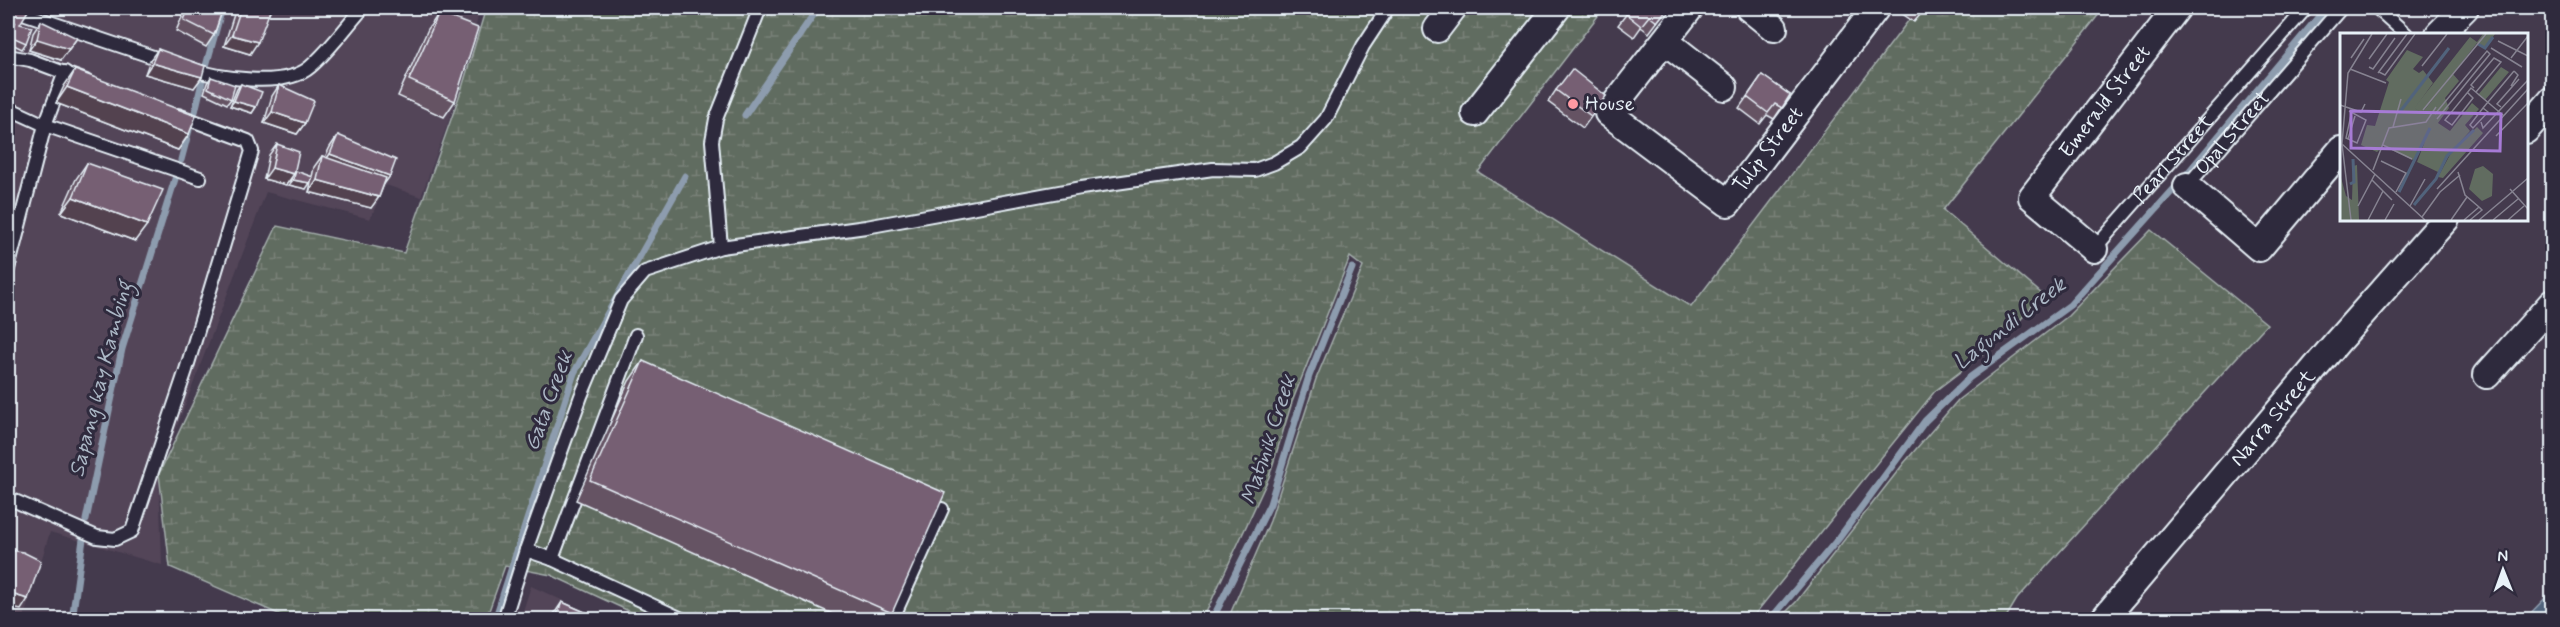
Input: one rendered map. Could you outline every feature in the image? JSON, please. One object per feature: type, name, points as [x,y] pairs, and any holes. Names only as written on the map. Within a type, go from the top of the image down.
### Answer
[{"type":"street","points":[[1437,29],[1453,8]]},
{"type":"street","points":[[1475,113],[1557,8]]},
{"type":"street","points":[[1690,8],[1665,41],[1724,87]]},
{"type":"street","points":[[1749,8],[1774,28]]},
{"type":"street","name":"Tulip Street","points":[[1665,41],[1608,113],[1728,203],[1876,8]]},
{"type":"street","name":"Emerald Street","points":[[2031,197],[2177,8]]},
{"type":"street","points":[[2440,33],[2465,8]]},
{"type":"street","points":[[2527,129],[2553,100]]},
{"type":"street","name":"Opal Street","points":[[2187,186],[2259,248],[2340,151]]},
{"type":"street","name":"Pearl Street","points":[[2031,197],[2094,249]]},
{"type":"street","name":"Narra Street","points":[[2103,620],[2337,342],[2445,220]]},
{"type":"street","points":[[2487,375],[2553,303]]},
{"type":"lane","points":[[8,8],[207,75],[265,79],[282,79],[309,69],[363,8]]},
{"type":"lane","points":[[721,247],[712,141],[716,119],[760,8]]},
{"type":"lane","points":[[504,620],[526,550],[581,396],[621,300],[645,272],[721,247],[866,227],[1081,188],[1213,169],[1255,170],[1274,164],[1301,147],[1326,119],[1363,46],[1388,8]]},
{"type":"lane","name":"Pearl Street","points":[[2094,249],[2306,8]]},
{"type":"lane","name":"Opal Street","points":[[2187,186],[2341,8]]},
{"type":"lane","points":[[2377,8],[2405,33]]},
{"type":"lane","points":[[8,56],[30,60],[97,85]]},
{"type":"lane","points":[[8,269],[45,125],[65,72]]},
{"type":"lane","points":[[8,108],[45,125],[200,178]]},
{"type":"lane","points":[[8,498],[97,537],[115,539],[132,531],[186,370],[252,151],[248,141],[162,109]]},
{"type":"lane","points":[[552,559],[636,335]]},
{"type":"lane","points":[[892,620],[942,509]]},
{"type":"lane","points":[[526,550],[552,559],[684,620]]},
{"type":"shaded area","points":[[8,8],[480,8],[462,84],[421,197],[386,185],[370,219],[266,192],[159,474],[162,565],[50,532],[23,620],[8,619]]},
{"type":"shaded area","points":[[531,586],[603,619],[520,620]]},
{"type":"green space","points":[[486,8],[1604,8],[1478,172],[1691,307],[1918,8],[2104,8],[1943,210],[2042,294],[2007,336],[1935,391],[1751,619],[1228,619],[1270,521],[1316,379],[1363,267],[1350,257],[1292,402],[1269,477],[1203,619],[646,619],[551,575],[505,566],[486,619],[290,619],[170,567],[159,474],[277,226],[404,253],[461,91]]},
{"type":"green space","points":[[2151,230],[2267,324],[2017,599],[2005,619],[1779,619],[1796,602],[1904,463],[1958,400],[2068,316]]},
{"type":"water","points":[[2552,591],[2552,619],[2525,619]]},
{"type":"building","points":[[11,8],[29,9],[20,24],[32,27],[26,43],[8,35],[8,21],[16,23],[8,19]]},
{"type":"building","points":[[189,8],[223,8],[214,35],[184,20]]},
{"type":"building","points":[[241,8],[271,8],[258,42],[232,35]]},
{"type":"building","points":[[1631,8],[1667,9],[1657,22],[1649,16],[1641,26],[1626,14]]},
{"type":"building","points":[[439,13],[478,28],[455,101],[409,80]]},
{"type":"building","points":[[41,21],[77,38],[69,49],[37,39]]},
{"type":"building","points":[[158,49],[205,66],[202,77],[152,63]]},
{"type":"building","points":[[1572,69],[1606,96],[1591,116],[1556,90]]},
{"type":"building","points":[[75,70],[196,116],[189,134],[67,87]]},
{"type":"building","points":[[1762,75],[1790,95],[1782,108],[1775,104],[1768,113],[1747,97]]},
{"type":"building","points":[[211,77],[235,85],[231,99],[208,88]]},
{"type":"building","points":[[241,84],[262,92],[256,107],[234,101]]},
{"type":"building","points":[[279,85],[314,101],[305,123],[272,112]]},
{"type":"building","points":[[8,130],[13,133],[8,146]]},
{"type":"building","points":[[338,135],[396,160],[390,176],[330,154]]},
{"type":"building","points":[[277,144],[299,152],[294,174],[272,168]]},
{"type":"building","points":[[322,156],[386,178],[379,197],[317,180]]},
{"type":"building","points":[[87,163],[163,190],[147,225],[73,197]]},
{"type":"building","points":[[296,171],[313,177],[310,183],[293,180]]},
{"type":"building","points":[[643,361],[945,493],[892,613],[590,480]]},
{"type":"building","points":[[8,550],[23,552],[41,561],[28,599],[8,593]]},
{"type":"building","points":[[562,602],[603,620],[555,620]]},
{"type":"waterway","name":"Sapang kay Kambing","points":[[206,66],[222,8]]},
{"type":"waterway","name":"Gata Creek","points":[[745,115],[818,8]]},
{"type":"waterway","name":"Lagundi Creek","points":[[1770,620],[1839,538],[1925,421],[1969,378],[2070,305],[2182,180],[2326,8]]},
{"type":"waterway","name":"Sapang kay Kambing","points":[[195,112],[202,82]]},
{"type":"waterway","name":"Sapang kay Kambing","points":[[181,160],[189,130]]},
{"type":"waterway","name":"Gata Creek","points":[[495,620],[574,373],[685,176]]},
{"type":"waterway","name":"Sapang kay Kambing","points":[[86,520],[122,349],[175,179]]},
{"type":"waterway","name":"Matinik Creek","points":[[1212,620],[1270,504],[1309,376],[1352,268]]},
{"type":"waterway","name":"Sapang kay Kambing","points":[[72,620],[83,539]]},
{"type":"place","name":"House","points":[[1573,104]]}]
